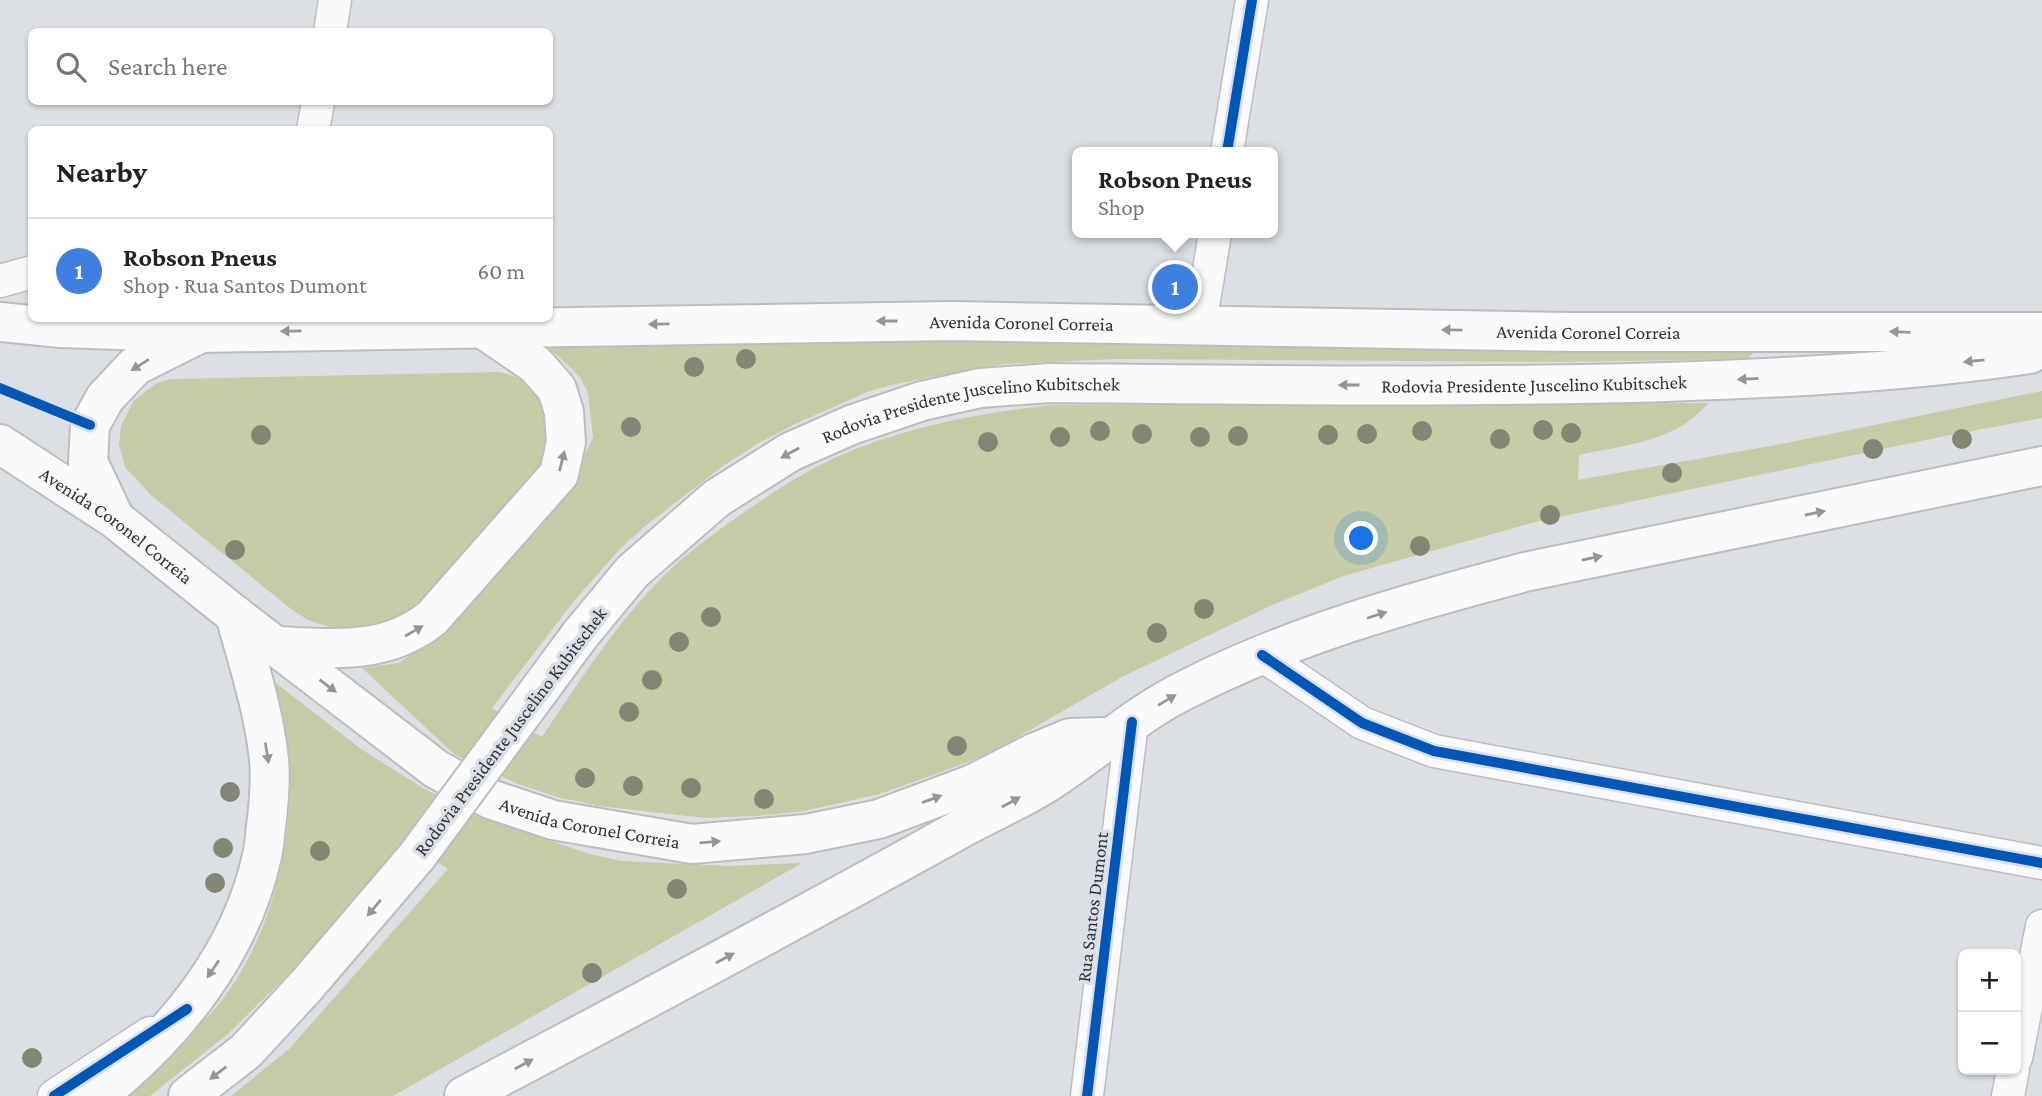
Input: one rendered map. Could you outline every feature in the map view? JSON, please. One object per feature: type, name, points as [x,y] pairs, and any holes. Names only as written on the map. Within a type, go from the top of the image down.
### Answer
[{"type":"highway","name":"Avenida Coronel Correia","points":[[0,322],[61,328],[201,333],[952,321],[1571,332],[2042,332]]},
{"type":"highway","points":[[276,646],[367,648],[416,631],[432,618],[559,474],[566,442],[564,412],[557,389],[536,365],[482,328]]},
{"type":"highway","points":[[115,519],[88,462],[90,425],[105,398],[135,366],[201,333]]},
{"type":"highway","name":"Rodovia Presidente Juscelino Kubitschek","points":[[188,1096],[246,1051],[306,986],[417,856],[580,635],[632,572],[717,498],[780,458],[851,425],[922,401],[979,388],[1050,383],[1555,385],[1836,374],[2042,352]]},
{"type":"highway","name":"Avenida Coronel Correia","points":[[0,444],[115,519],[436,769],[490,799],[553,820],[692,844],[806,834],[879,819],[973,784],[1070,738],[1121,729]]},
{"type":"highway","points":[[464,1096],[770,935],[1061,774],[1121,729],[1185,689],[1262,655],[1428,598],[1525,572],[2042,466]]},
{"type":"highway","points":[[97,1096],[133,1067],[187,1009],[232,942],[262,856],[269,761],[252,677],[235,615]]},
{"type":"street","points":[[331,28],[335,0]]},
{"type":"street","points":[[1228,147],[1252,0]]},
{"type":"street","points":[[314,126],[317,105]]},
{"type":"street","points":[[1200,325],[1213,238]]},
{"type":"street","points":[[0,281],[28,273]]},
{"type":"street","points":[[1262,655],[1362,723],[1434,751],[2042,863]]},
{"type":"street","name":"Rua Santos Dumont","points":[[1087,1096],[1121,729]]},
{"type":"street","points":[[2021,1033],[2042,926]]},
{"type":"street","points":[[54,1096],[187,1009]]},
{"type":"street","points":[[2008,1096],[2012,1075]]},
{"type":"green space","points":[[990,340],[1753,353],[1747,359],[1558,362],[1116,359],[1003,364],[891,385],[867,392],[759,443],[723,466],[644,527],[620,549],[574,601],[492,708],[542,737],[622,623],[661,578],[701,543],[796,479],[845,453],[902,433],[963,418],[1053,405],[1709,403],[1689,421],[1664,434],[1579,455],[1578,480],[1781,444],[2042,391],[2042,418],[1535,522],[1343,576],[1270,606],[1122,677],[997,749],[966,763],[880,794],[804,811],[705,818],[599,806],[557,797],[518,784],[454,754],[362,668],[399,663],[428,642],[583,459],[593,437],[588,393],[580,377],[543,346]]},
{"type":"green space","points":[[500,372],[520,378],[538,394],[551,415],[549,456],[441,586],[404,619],[348,633],[308,620],[291,609],[152,496],[125,467],[119,444],[121,426],[134,400],[157,383],[171,379]]},
{"type":"green space","points":[[272,680],[361,749],[423,788],[485,819],[590,854],[622,861],[728,866],[802,863],[393,1096],[231,1096],[289,1049],[448,869],[405,841],[315,948],[228,1034],[150,1096],[128,1096],[222,1000],[243,968],[259,936],[271,902],[281,867],[290,795],[285,727]]},
{"type":"cycle path","points":[[1228,147],[1252,0]]},
{"type":"cycle path","points":[[0,388],[90,425]]},
{"type":"cycle path","points":[[1262,655],[1362,723],[1434,751],[2042,863]]},
{"type":"cycle path","points":[[1087,1096],[1132,722]]},
{"type":"cycle path","points":[[54,1096],[187,1009]]},
{"type":"place","name":"Robson Pneus","points":[[1175,287]]}]
